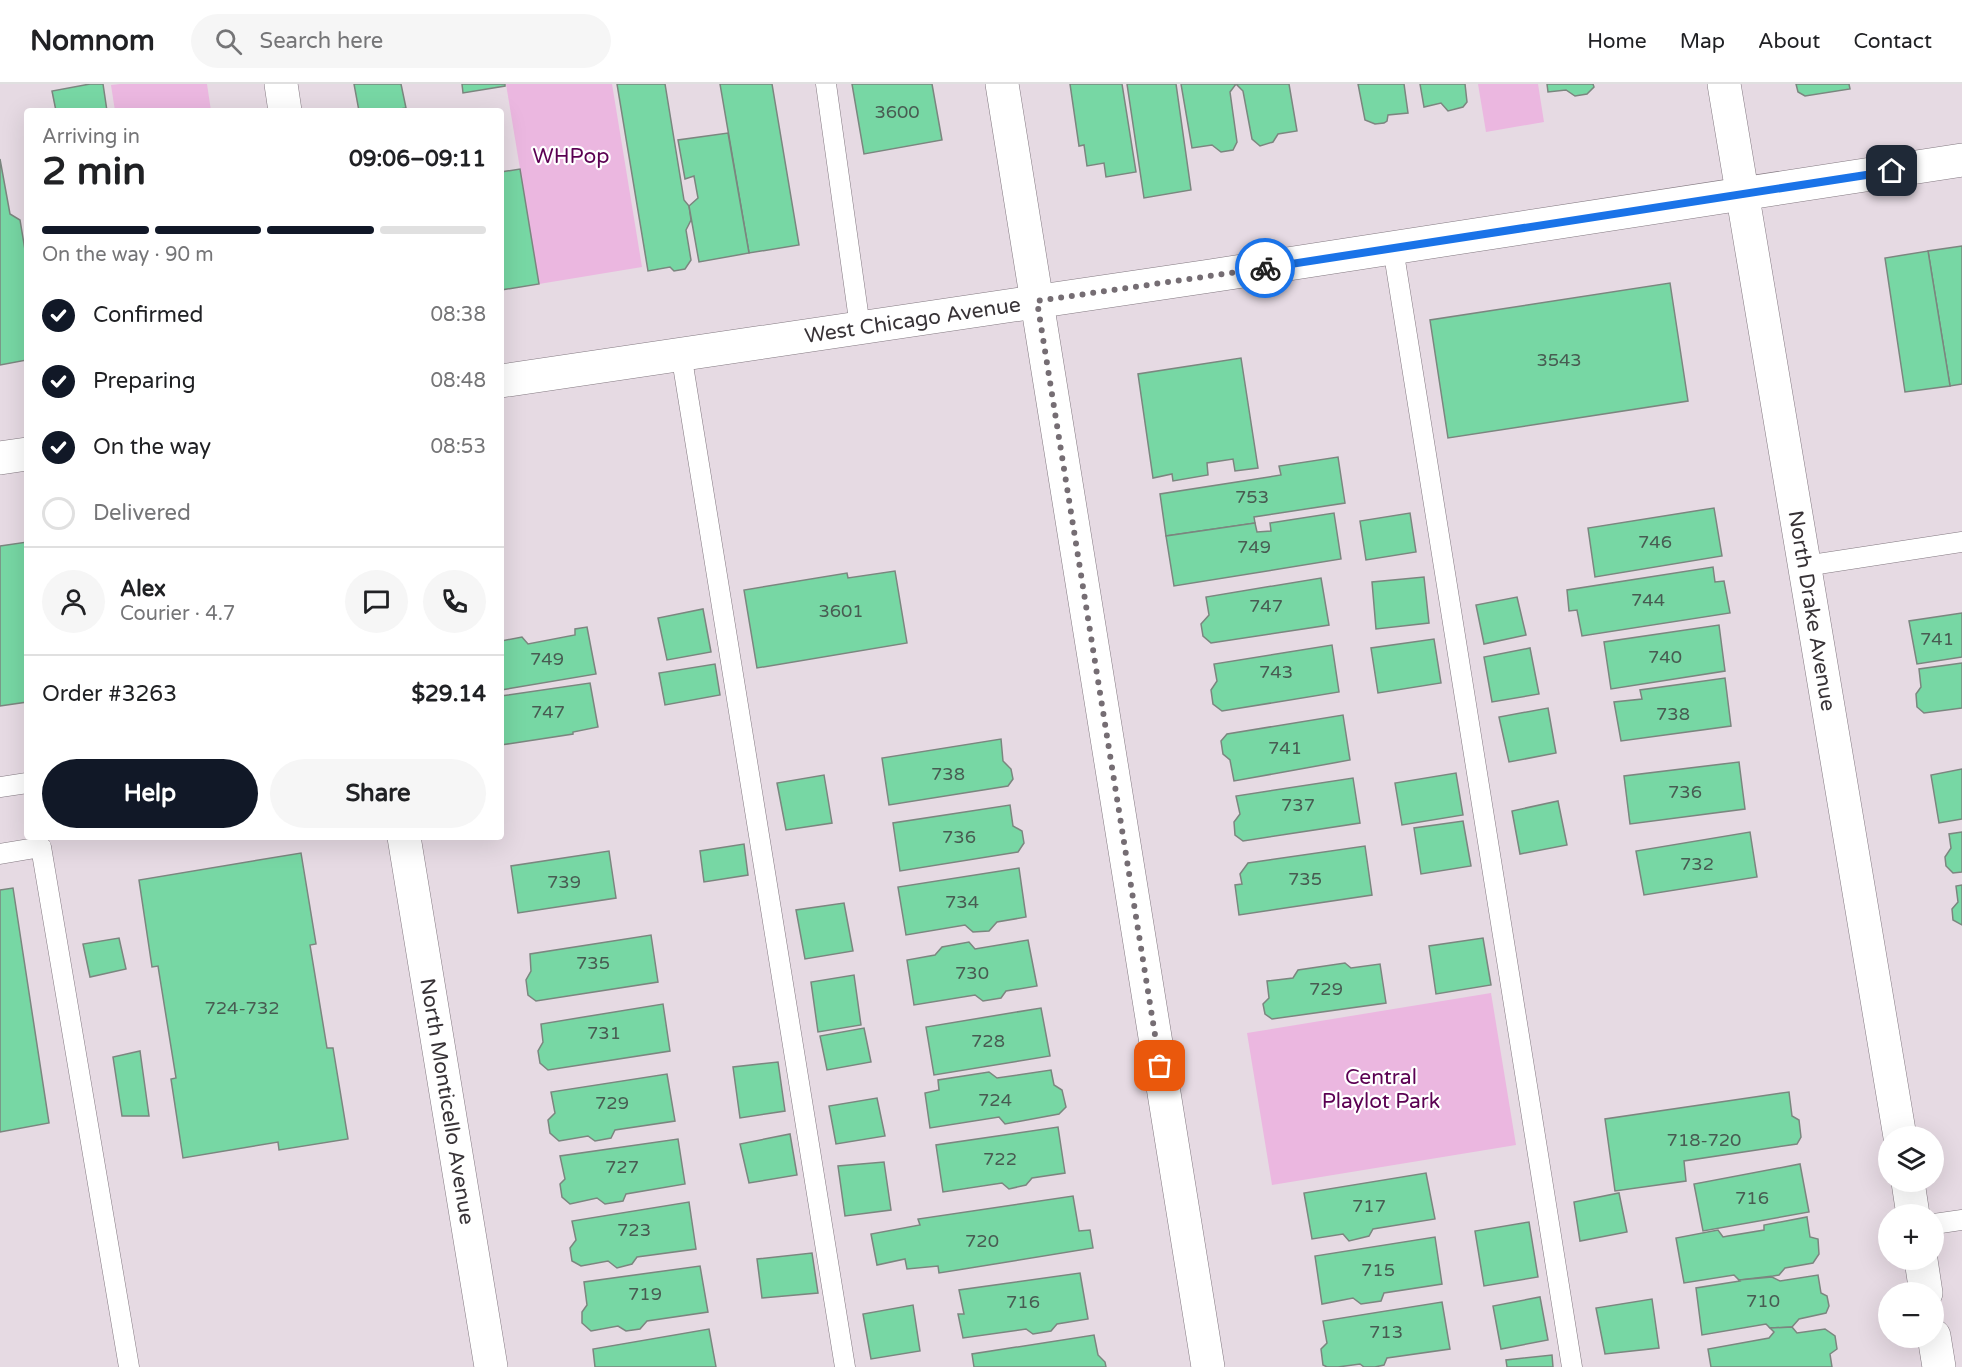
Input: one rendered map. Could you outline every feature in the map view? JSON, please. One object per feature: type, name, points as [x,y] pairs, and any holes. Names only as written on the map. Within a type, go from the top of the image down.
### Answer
[{"type":"street","points":[[281,84],[285,108]]},
{"type":"street","points":[[1002,84],[1208,1367]]},
{"type":"street","name":"North Drake Avenue","points":[[1724,84],[1898,1126]]},
{"type":"street","name":"West Chicago Avenue","points":[[504,381],[1393,248],[1962,160]]},
{"type":"street","points":[[0,458],[24,454]]},
{"type":"street","name":"North Monticello Avenue","points":[[404,840],[491,1367]]},
{"type":"street","points":[[1936,1348],[1939,1367]]},
{"type":"lane","points":[[826,84],[860,327]]},
{"type":"lane","points":[[1393,248],[1572,1367]]},
{"type":"lane","points":[[681,353],[845,1367]]},
{"type":"lane","points":[[1805,566],[1962,542]]},
{"type":"lane","points":[[0,787],[24,783]]},
{"type":"lane","points":[[0,854],[41,847],[129,1367]]},
{"type":"lane","points":[[1944,1223],[1962,1220]]},
{"type":"green space","points":[[207,84],[211,108],[115,108],[111,85]]},
{"type":"green space","name":"WHPop","points":[[506,84],[612,84],[642,267],[539,284]]},
{"type":"green space","points":[[1478,84],[1538,84],[1544,122],[1486,132]]},
{"type":"green space","name":"Central Playlot Park","points":[[1491,993],[1516,1145],[1272,1185],[1247,1033]]},
{"type":"building","points":[[103,84],[107,108],[55,108],[52,91]]},
{"type":"building","points":[[354,84],[401,84],[406,108],[358,108]]},
{"type":"building","points":[[462,84],[505,84],[505,86],[463,93]]},
{"type":"building","points":[[617,84],[665,84],[684,200],[689,206],[691,220],[686,230],[691,260],[685,269],[674,271],[670,267],[648,271]]},
{"type":"building","points":[[720,84],[772,84],[799,245],[749,253]]},
{"type":"building","points":[[852,84],[932,84],[942,140],[864,154]]},
{"type":"building","points":[[1070,84],[1122,84],[1136,172],[1106,177],[1104,163],[1087,166],[1084,145],[1079,146]]},
{"type":"building","points":[[1127,84],[1176,84],[1191,190],[1144,198]]},
{"type":"building","points":[[1181,84],[1236,84],[1230,92],[1237,142],[1233,150],[1221,152],[1212,145],[1192,148]]},
{"type":"building","points":[[1236,84],[1289,84],[1297,131],[1278,134],[1273,142],[1260,146],[1252,139],[1243,91]]},
{"type":"building","points":[[1358,84],[1404,84],[1408,113],[1388,115],[1384,123],[1375,124],[1365,120]]},
{"type":"building","points":[[1420,84],[1465,84],[1467,102],[1463,107],[1448,111],[1441,103],[1424,107]]},
{"type":"building","points":[[1547,84],[1593,84],[1594,87],[1587,94],[1575,96],[1566,90],[1548,92]]},
{"type":"building","points":[[1796,84],[1849,84],[1850,89],[1805,96],[1798,92]]},
{"type":"building","points":[[728,133],[749,253],[699,262],[689,206],[698,198],[694,176],[685,179],[678,140]]},
{"type":"building","points":[[0,159],[10,214],[20,220],[24,244],[24,361],[0,365]]},
{"type":"building","points":[[520,169],[539,284],[504,290],[504,172]]},
{"type":"building","points":[[1962,246],[1962,384],[1950,386],[1928,251]]},
{"type":"building","points":[[1928,251],[1950,386],[1905,392],[1885,258]]},
{"type":"building","points":[[1670,283],[1688,401],[1448,438],[1430,320]]},
{"type":"building","points":[[1241,358],[1258,468],[1235,471],[1233,459],[1207,463],[1208,475],[1173,481],[1172,474],[1153,478],[1138,374]]},
{"type":"building","points":[[1338,457],[1345,503],[1254,517],[1255,523],[1166,536],[1160,494],[1281,475],[1279,466]]},
{"type":"building","points":[[1714,508],[1722,556],[1595,577],[1588,528]]},
{"type":"building","points":[[1334,513],[1341,559],[1174,586],[1166,536],[1255,523],[1257,532],[1271,531],[1270,523]]},
{"type":"building","points":[[1410,513],[1416,552],[1366,560],[1360,521]]},
{"type":"building","points":[[24,542],[24,702],[0,706],[0,546]]},
{"type":"building","points":[[1713,567],[1715,582],[1724,581],[1730,613],[1582,636],[1577,610],[1569,611],[1567,590]]},
{"type":"building","points":[[895,571],[907,643],[757,668],[744,590],[847,573],[848,578]]},
{"type":"building","points":[[1424,577],[1429,623],[1376,629],[1372,582]]},
{"type":"building","points":[[1321,578],[1329,625],[1211,643],[1203,636],[1201,624],[1209,615],[1206,597]]},
{"type":"building","points":[[1517,597],[1526,635],[1484,644],[1476,605]]},
{"type":"building","points":[[703,609],[711,652],[667,660],[658,618]]},
{"type":"building","points":[[1962,613],[1962,657],[1917,664],[1909,621]]},
{"type":"building","points":[[1719,625],[1725,671],[1611,689],[1604,642]]},
{"type":"building","points":[[587,627],[596,674],[504,689],[504,640],[522,637],[528,644],[575,635],[575,629]]},
{"type":"building","points":[[1434,639],[1441,683],[1378,693],[1371,648]]},
{"type":"building","points":[[1332,645],[1339,692],[1222,711],[1213,704],[1211,690],[1217,681],[1214,664]]},
{"type":"building","points":[[1530,648],[1539,694],[1492,702],[1484,657]]},
{"type":"building","points":[[1962,663],[1962,708],[1924,713],[1917,707],[1916,694],[1921,687],[1919,669]]},
{"type":"building","points":[[715,664],[720,695],[665,705],[659,673]]},
{"type":"building","points":[[1725,678],[1731,726],[1621,741],[1614,702],[1642,699],[1640,690]]},
{"type":"building","points":[[590,683],[598,727],[573,732],[573,734],[504,745],[504,696]]},
{"type":"building","points":[[1548,708],[1556,753],[1509,762],[1499,717]]},
{"type":"building","points":[[1343,715],[1350,760],[1234,781],[1230,760],[1223,754],[1221,741],[1227,734]]},
{"type":"building","points":[[1001,739],[1003,761],[1011,769],[1013,779],[1008,786],[889,805],[882,758]]},
{"type":"building","points":[[1739,762],[1745,809],[1630,824],[1624,776]]},
{"type":"building","points":[[1962,769],[1962,819],[1939,823],[1931,775]]},
{"type":"building","points":[[1456,773],[1463,815],[1402,825],[1395,783]]},
{"type":"building","points":[[824,775],[832,823],[786,830],[777,783]]},
{"type":"building","points":[[1353,778],[1360,823],[1243,841],[1235,835],[1234,822],[1240,814],[1236,796]]},
{"type":"building","points":[[1558,801],[1567,845],[1520,854],[1512,811]]},
{"type":"building","points":[[1010,805],[1013,826],[1022,831],[1024,843],[1018,852],[900,871],[893,823]]},
{"type":"building","points":[[1463,821],[1471,866],[1421,874],[1414,828]]},
{"type":"building","points":[[1750,832],[1757,877],[1644,895],[1636,851]]},
{"type":"building","points":[[1962,832],[1962,872],[1953,873],[1946,866],[1945,857],[1951,848],[1949,834]]},
{"type":"building","points":[[744,844],[748,875],[704,882],[700,851]]},
{"type":"building","points":[[1365,846],[1372,895],[1239,915],[1235,885],[1242,884],[1240,874],[1248,863]]},
{"type":"building","points":[[609,851],[616,898],[518,913],[511,866]]},
{"type":"building","points":[[301,853],[316,944],[310,945],[327,1048],[333,1048],[348,1139],[279,1150],[278,1142],[183,1158],[171,1079],[176,1078],[158,966],[152,967],[139,880]]},
{"type":"building","points":[[1019,868],[1026,917],[997,922],[989,931],[973,932],[965,925],[906,935],[898,887]]},
{"type":"building","points":[[1962,885],[1962,925],[1953,920],[1952,909],[1958,902],[1956,886]]},
{"type":"building","points":[[13,888],[49,1123],[0,1132],[0,890]]},
{"type":"building","points":[[844,903],[853,951],[805,959],[796,910]]},
{"type":"building","points":[[651,935],[658,982],[536,1001],[528,995],[526,980],[531,971],[530,954]]},
{"type":"building","points":[[119,938],[126,969],[90,977],[83,944]]},
{"type":"building","points":[[1483,938],[1491,985],[1436,994],[1429,946]]},
{"type":"building","points":[[1028,940],[1037,986],[1006,991],[1001,998],[983,1001],[975,995],[914,1005],[907,960],[935,955],[942,947],[969,942],[975,949]]},
{"type":"building","points":[[1345,963],[1351,968],[1380,964],[1386,1003],[1272,1019],[1265,1014],[1263,1004],[1269,998],[1267,981],[1293,978],[1298,970]]},
{"type":"building","points":[[854,975],[861,1025],[818,1032],[811,982]]},
{"type":"building","points":[[663,1004],[670,1051],[548,1070],[540,1063],[538,1051],[543,1042],[541,1024]]},
{"type":"building","points":[[1041,1008],[1050,1056],[934,1075],[926,1027]]},
{"type":"building","points":[[864,1028],[871,1062],[827,1070],[820,1036]]},
{"type":"building","points":[[140,1051],[149,1116],[122,1116],[113,1057]]},
{"type":"building","points":[[778,1062],[785,1111],[740,1118],[733,1067]]},
{"type":"building","points":[[1051,1070],[1054,1085],[1062,1090],[1066,1107],[1059,1114],[1005,1124],[999,1117],[930,1128],[925,1093],[939,1090],[938,1080],[989,1072],[997,1078]]},
{"type":"building","points":[[667,1074],[675,1121],[615,1130],[611,1138],[595,1141],[588,1136],[559,1141],[550,1133],[548,1120],[555,1113],[551,1092]]},
{"type":"building","points":[[1789,1092],[1792,1116],[1799,1120],[1801,1137],[1797,1144],[1684,1161],[1686,1181],[1615,1191],[1605,1119]]},
{"type":"building","points":[[877,1098],[885,1136],[836,1144],[829,1106]]},
{"type":"building","points":[[1058,1127],[1065,1173],[1032,1178],[1026,1185],[1009,1189],[1002,1183],[943,1192],[936,1145]]},
{"type":"building","points":[[790,1134],[797,1175],[749,1183],[740,1144]]},
{"type":"building","points":[[678,1139],[685,1184],[626,1194],[623,1201],[605,1204],[597,1198],[570,1204],[562,1197],[560,1184],[565,1179],[560,1156]]},
{"type":"building","points":[[884,1162],[891,1210],[845,1216],[838,1166]]},
{"type":"building","points":[[1800,1164],[1809,1212],[1703,1231],[1694,1184]]},
{"type":"building","points":[[1426,1173],[1435,1219],[1373,1229],[1369,1236],[1349,1241],[1343,1234],[1312,1239],[1304,1193]]},
{"type":"building","points":[[1619,1193],[1627,1232],[1580,1241],[1574,1202]]},
{"type":"building","points":[[1073,1196],[1079,1231],[1090,1230],[1093,1248],[939,1273],[938,1266],[907,1269],[905,1259],[877,1265],[871,1234],[920,1225],[918,1219]]},
{"type":"building","points":[[689,1202],[696,1249],[637,1257],[632,1264],[617,1268],[608,1261],[581,1266],[572,1261],[570,1248],[576,1240],[572,1221]]},
{"type":"building","points":[[1807,1217],[1810,1237],[1818,1239],[1819,1254],[1813,1263],[1785,1268],[1779,1275],[1773,1276],[1739,1280],[1734,1275],[1684,1283],[1676,1238],[1718,1230],[1723,1237],[1764,1230],[1764,1225]]},
{"type":"building","points":[[1529,1222],[1538,1277],[1484,1286],[1475,1231]]},
{"type":"building","points":[[1435,1237],[1442,1284],[1384,1293],[1381,1301],[1361,1304],[1353,1298],[1322,1304],[1315,1256]]},
{"type":"building","points":[[812,1253],[818,1293],[762,1298],[757,1259]]},
{"type":"building","points":[[700,1266],[708,1312],[647,1321],[640,1329],[626,1331],[618,1326],[591,1331],[582,1323],[582,1312],[587,1305],[584,1282]]},
{"type":"building","points":[[1080,1273],[1088,1319],[1057,1324],[1051,1331],[1033,1334],[1026,1329],[963,1338],[958,1314],[964,1314],[959,1290]]},
{"type":"building","points":[[1818,1275],[1821,1293],[1827,1296],[1829,1306],[1826,1313],[1799,1319],[1792,1327],[1770,1328],[1766,1324],[1702,1335],[1696,1288],[1739,1280],[1772,1277],[1780,1281]]},
{"type":"building","points":[[1540,1297],[1548,1340],[1501,1349],[1493,1306]]},
{"type":"building","points":[[1652,1299],[1659,1348],[1605,1354],[1596,1308]]},
{"type":"building","points":[[1442,1302],[1450,1349],[1387,1358],[1384,1365],[1375,1367],[1364,1367],[1360,1364],[1338,1367],[1323,1365],[1321,1349],[1327,1343],[1323,1321]]},
{"type":"building","points":[[913,1305],[920,1351],[871,1359],[863,1314]]},
{"type":"building","points":[[1792,1327],[1797,1333],[1825,1329],[1835,1336],[1837,1349],[1830,1354],[1832,1367],[1711,1367],[1708,1349],[1769,1338],[1774,1332],[1770,1328]]},
{"type":"building","points":[[709,1329],[716,1367],[595,1367],[593,1349]]},
{"type":"building","points":[[1094,1335],[1098,1355],[1105,1362],[1106,1367],[974,1367],[972,1354]]},
{"type":"building","points":[[1552,1355],[1553,1367],[1507,1367],[1506,1360]]},
{"type":"way so far","points":[[1160,1066],[1037,301],[1265,268]]},
{"type":"route","points":[[1265,268],[1892,171]]}]
